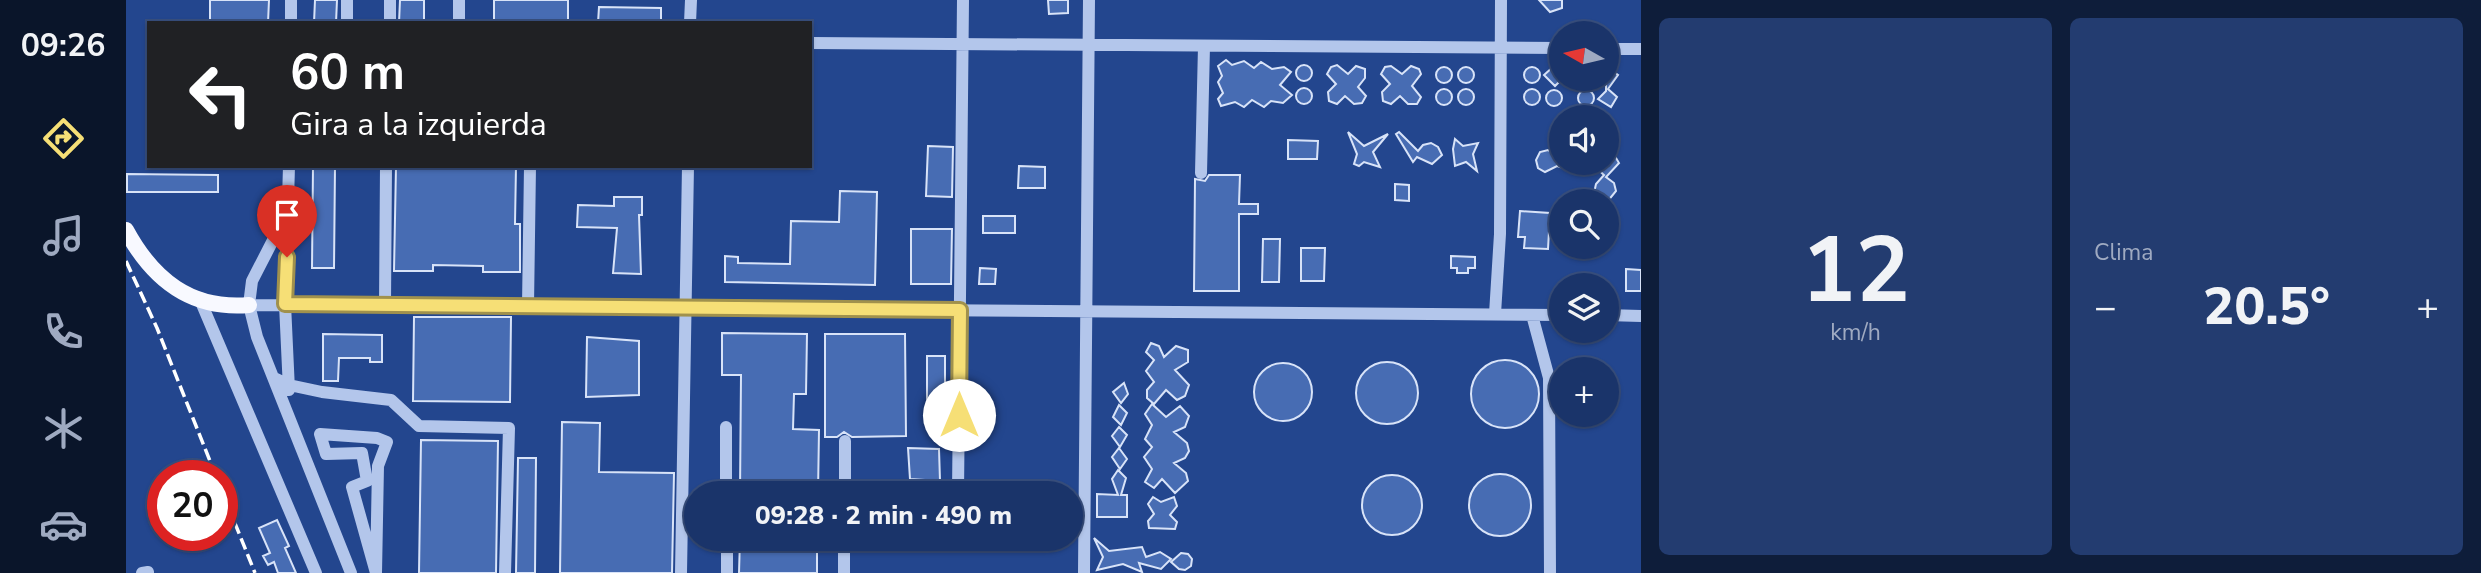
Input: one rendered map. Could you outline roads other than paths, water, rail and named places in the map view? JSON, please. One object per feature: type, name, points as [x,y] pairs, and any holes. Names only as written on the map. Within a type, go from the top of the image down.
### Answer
[{"type":"main road","points":[[126,230],[135,246],[163,278],[195,301],[231,307],[249,305]]},
{"type":"street","points":[[290,21],[291,0]]},
{"type":"street","points":[[346,21],[347,0]]},
{"type":"street","points":[[390,0],[390,21]]},
{"type":"street","points":[[459,0],[459,21]]},
{"type":"street","points":[[691,0],[691,21]]},
{"type":"street","points":[[958,481],[963,0]]},
{"type":"street","points":[[1080,481],[1086,311],[1089,0]]},
{"type":"street","points":[[1495,314],[1500,233],[1501,0]]},
{"type":"street","points":[[812,43],[1549,48]]},
{"type":"street","points":[[1201,173],[1204,46]]},
{"type":"street","points":[[1619,49],[1641,49]]},
{"type":"street","points":[[289,168],[286,356],[294,425]]},
{"type":"street","points":[[385,304],[386,168]]},
{"type":"street","points":[[528,306],[530,168]]},
{"type":"street","points":[[681,573],[688,168]]},
{"type":"street","points":[[288,211],[252,281],[249,305],[266,358],[351,573]]},
{"type":"street","points":[[201,302],[316,573]]},
{"type":"street","points":[[249,305],[1549,315]]},
{"type":"street","points":[[1532,315],[1549,379],[1550,573]]},
{"type":"street","points":[[1619,316],[1641,316]]},
{"type":"street","points":[[266,358],[286,356]]},
{"type":"street","points":[[274,378],[289,385],[391,400],[419,426],[509,428],[505,573]]},
{"type":"street","points":[[726,427],[726,481]]},
{"type":"street","points":[[320,434],[377,438],[387,442],[378,466],[376,573],[352,487],[367,481],[362,453],[326,454],[320,434]]},
{"type":"street","points":[[845,441],[845,481]]},
{"type":"street","points":[[727,551],[727,573]]},
{"type":"street","points":[[844,551],[844,573]]},
{"type":"street","points":[[1080,551],[1084,573]]},
{"type":"street","points":[[142,573],[148,572]]},
{"type":"railway","points":[[126,261],[157,328],[210,460]]},
{"type":"railway","points":[[238,531],[255,573]]}]
